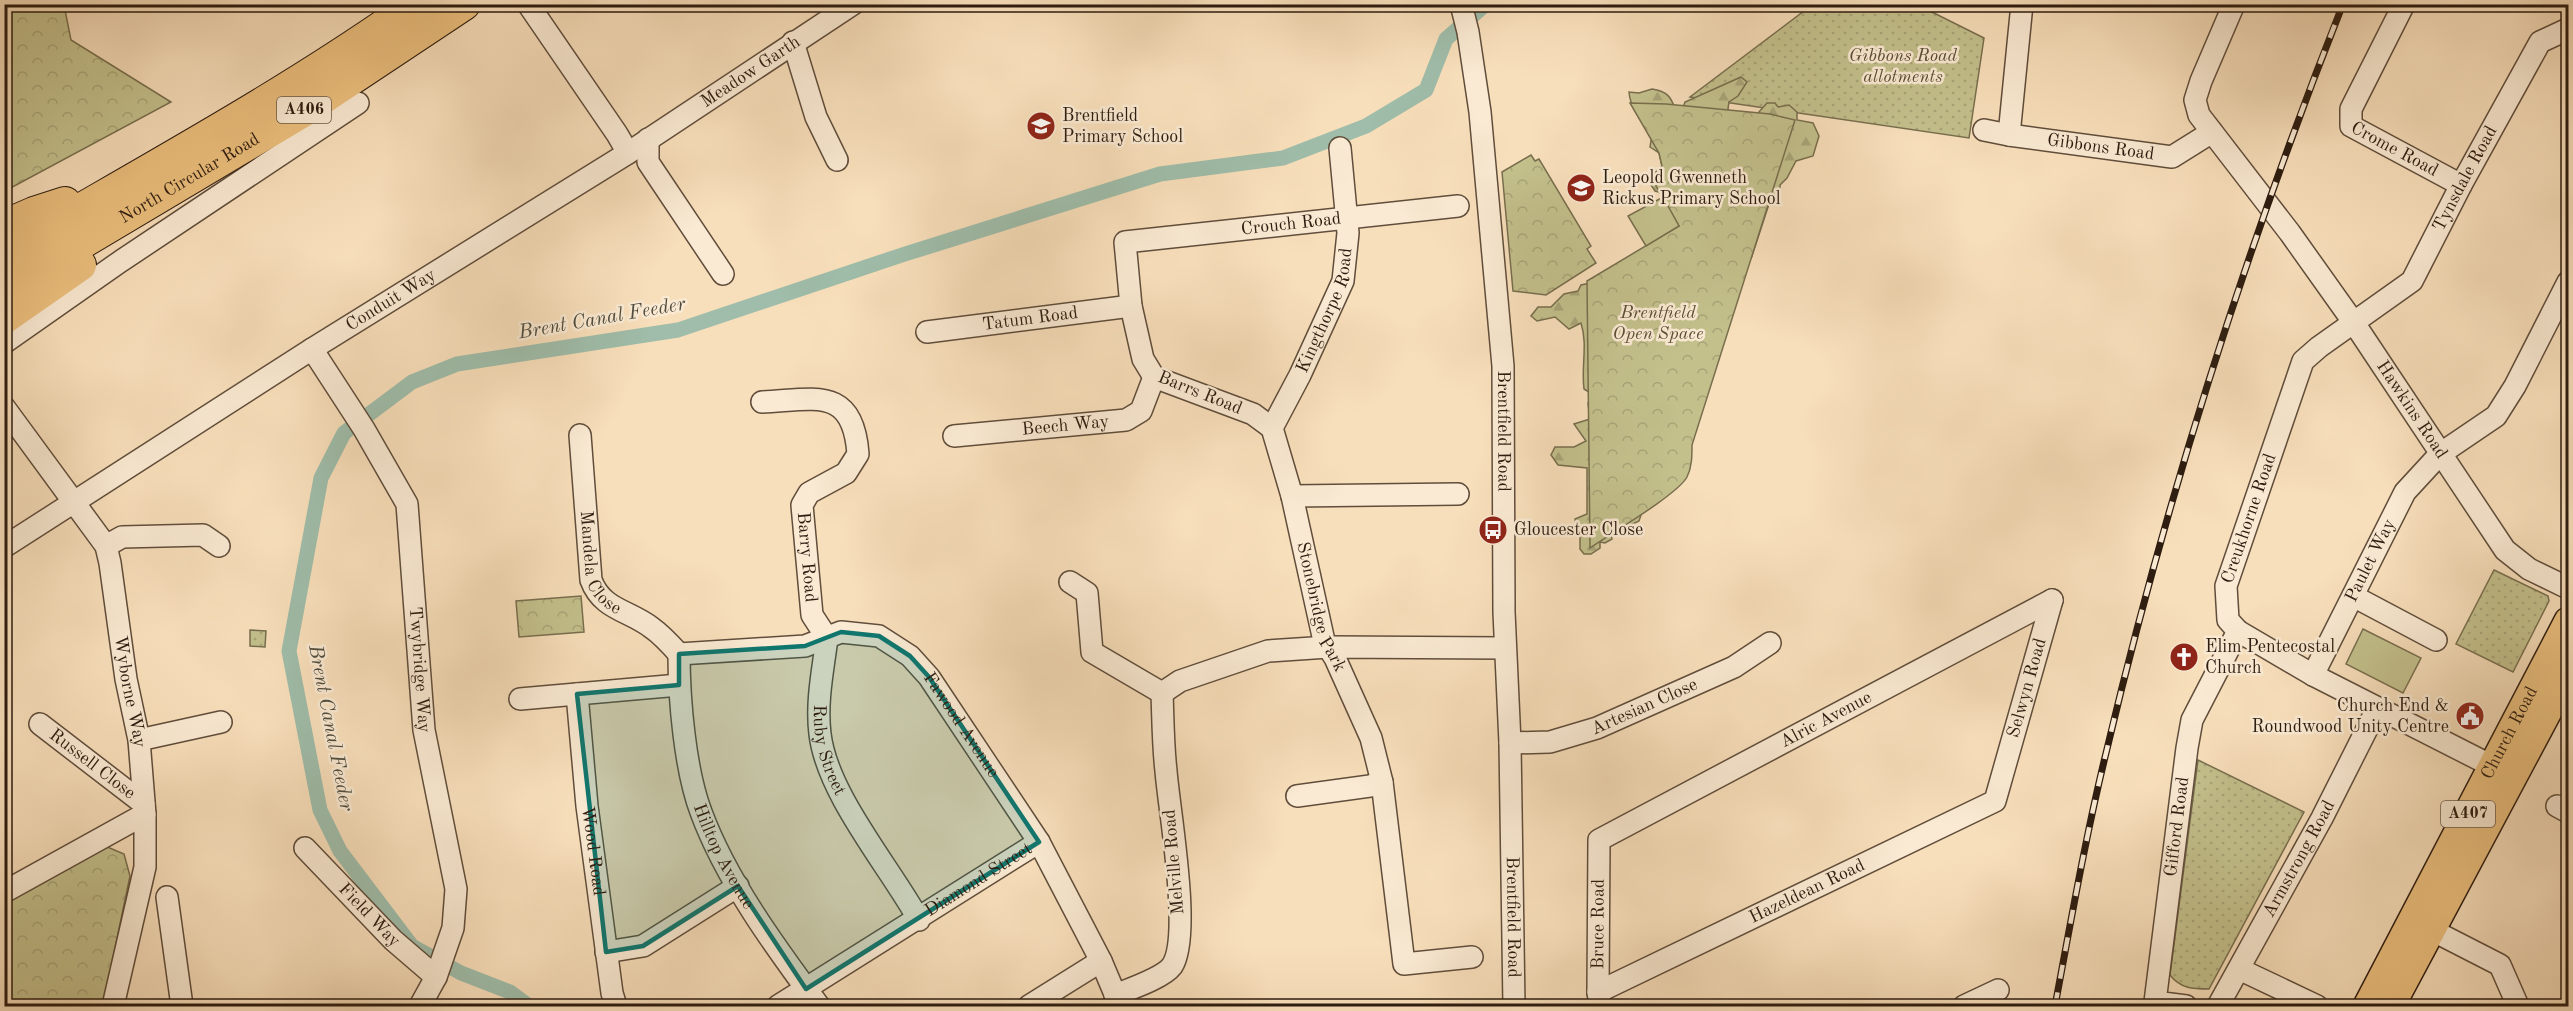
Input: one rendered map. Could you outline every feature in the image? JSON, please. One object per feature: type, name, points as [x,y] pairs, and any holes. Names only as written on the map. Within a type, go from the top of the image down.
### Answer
[{"type":"highway","name":"North Circular Road","points":[[4,289],[289,87],[365,40],[415,4]]},
{"type":"highway","name":"North Circular Road","points":[[4,254],[131,197],[303,111],[464,4]]},
{"type":"highway","points":[[4,226],[34,213],[131,197]]},
{"type":"highway","points":[[4,318],[70,274],[131,197]]},
{"type":"main road","name":"Church Road","points":[[2391,1006],[2422,925],[2493,766],[2568,621]]},
{"type":"main road","name":"Church Road","points":[[2367,1006],[2422,925],[2568,674]]},
{"type":"street","points":[[528,4],[628,153]]},
{"type":"street","name":"Meadow Garth","points":[[628,153],[853,4]]},
{"type":"street","points":[[2009,135],[2022,4]]},
{"type":"street","name":"Hawkins Road","points":[[2234,4],[2195,100],[2199,115],[2273,211],[2354,323],[2505,550],[2529,569],[2568,588]]},
{"type":"street","name":"Crome Road","points":[[2404,4],[2351,109],[2351,126],[2462,185]]},
{"type":"street","name":"Brentfield Road","points":[[1464,16],[1480,112],[1503,366],[1505,648],[1510,743],[1514,1006]]},
{"type":"street","name":"Tynsdale Road","points":[[2354,323],[2412,281],[2540,42],[2568,29]]},
{"type":"street","points":[[794,42],[816,117],[837,160]]},
{"type":"street","points":[[4,343],[121,261],[358,103]]},
{"type":"street","name":"Gibbons Road","points":[[1984,130],[2172,157],[2212,132]]},
{"type":"street","points":[[648,139],[648,162],[723,274]]},
{"type":"street","name":"Kingthorpe Road","points":[[1272,428],[1300,375],[1343,281],[1348,248],[1340,148]]},
{"type":"street","name":"Conduit Way","points":[[4,547],[312,350],[628,153]]},
{"type":"street","name":"Crouch Road","points":[[1125,242],[1458,206]]},
{"type":"street","name":"Barrs Road","points":[[1125,242],[1131,306],[1143,359],[1154,378],[1253,414],[1272,428]]},
{"type":"street","name":"Paulet Way","points":[[2313,675],[2405,492],[2440,454],[2496,416],[2515,386],[2568,282]]},
{"type":"street","name":"Tatum Road","points":[[927,332],[1131,306]]},
{"type":"street","name":"Creukhorne Road","points":[[2238,632],[2229,620],[2226,586],[2303,361],[2354,323]]},
{"type":"street","name":"Twybridge Way","points":[[312,350],[351,407],[407,504],[424,730],[456,889],[453,928],[440,967],[420,1006]]},
{"type":"street","name":"Beech Way","points":[[954,436],[1126,420],[1141,411],[1154,378]]},
{"type":"street","name":"Barry Road","points":[[762,402],[818,398],[836,404],[851,418],[854,427],[858,454],[846,473],[809,493],[802,505],[812,615],[827,638]]},
{"type":"street","name":"Wyborne Way","points":[[4,407],[106,546],[110,563],[126,678],[139,740],[145,809],[146,867],[113,1006]]},
{"type":"street","name":"Stonebridge Park","points":[[1272,428],[1292,496],[1324,641],[1371,738],[1382,782],[1404,963],[1472,957]]},
{"type":"street","name":"Mandela Close","points":[[580,435],[591,580],[596,593],[606,602],[653,628],[679,654]]},
{"type":"street","points":[[1292,496],[1458,494]]},
{"type":"street","points":[[106,546],[122,537],[203,535],[219,546]]},
{"type":"street","points":[[1070,582],[1087,593],[1092,652],[1162,693],[1180,681],[1268,651],[1328,647],[1505,648]]},
{"type":"street","points":[[2353,596],[2436,640]]},
{"type":"street","name":"Selwyn Road","points":[[2002,777],[2052,600]]},
{"type":"street","name":"Alric Avenue","points":[[1599,840],[2052,600]]},
{"type":"street","points":[[2238,632],[2377,709],[2493,766]]},
{"type":"street","name":"Gifford Road","points":[[2186,1006],[2155,1002],[2187,748],[2192,720],[2238,632]]},
{"type":"street","name":"Fawood Avenue","points":[[679,654],[806,646],[841,633],[879,636],[910,656],[929,677],[1039,842],[1101,961],[1118,1001]]},
{"type":"street","name":"Ruby Street","points":[[827,638],[818,706],[820,735],[837,788],[876,851]]},
{"type":"street","name":"Artesian Close","points":[[1510,743],[1550,742],[1597,728],[1734,667],[1770,643]]},
{"type":"street","name":"Hilltop Avenue","points":[[679,654],[679,685],[694,793],[701,813],[738,886],[819,1006]]},
{"type":"street","points":[[520,699],[679,685]]},
{"type":"street","name":"Melville Road","points":[[1118,1001],[1172,966],[1178,949],[1179,902],[1166,768],[1162,693]]},
{"type":"street","name":"Wood Road","points":[[577,694],[587,806],[606,952],[616,1006]]},
{"type":"street","name":"Armstrong Road","points":[[2218,1006],[2322,818],[2377,709]]},
{"type":"street","points":[[139,740],[221,722]]},
{"type":"street","name":"Russell Close","points":[[40,724],[145,809]]},
{"type":"street","name":"Hazeldean Road","points":[[1599,999],[1995,801],[2002,777]]},
{"type":"street","points":[[1297,796],[1370,786],[1382,782]]},
{"type":"street","points":[[4,892],[145,809]]},
{"type":"street","name":"Bruce Road","points":[[1599,840],[1599,999]]},
{"type":"street","name":"Diamond Street","points":[[778,1006],[919,920],[1039,842]]},
{"type":"street","name":"Field Way","points":[[305,848],[393,940],[440,967]]},
{"type":"street","name":"Diamond Street","points":[[876,851],[919,920]]},
{"type":"street","points":[[606,952],[643,945],[738,886]]},
{"type":"street","points":[[167,897],[182,1006]]},
{"type":"street","points":[[2422,925],[2500,965],[2518,1006]]},
{"type":"street","points":[[1029,1006],[1101,961]]},
{"type":"street","points":[[2239,969],[2317,1006]]},
{"type":"street","points":[[1964,1006],[1998,990]]},
{"type":"highlighted area","points":[[841,632],[879,636],[910,656],[929,677],[1039,842],[806,989],[738,886],[643,946],[606,952],[577,694],[679,685],[679,654],[805,646]]},
{"type":"green space","points":[[5,4],[64,5],[71,40],[171,102],[5,191]]},
{"type":"green space","name":"Gibbons Road allotments","points":[[1812,5],[1918,5],[1984,38],[1969,138],[1690,97]]},
{"type":"green space","points":[[1741,77],[1747,82],[1738,96],[1729,102],[1728,109],[1733,115],[1682,110],[1685,102]]},
{"type":"green space","points":[[1652,89],[1667,95],[1675,109],[1663,193],[1655,191],[1651,185],[1651,177],[1662,166],[1659,153],[1650,147],[1652,134],[1634,109],[1629,92],[1639,93]]},
{"type":"green space","name":"Brentfield Open Space","points":[[1630,103],[1666,104],[1770,114],[1795,120],[1692,445],[1691,465],[1687,477],[1681,485],[1657,504],[1590,548],[1587,281],[1679,226],[1651,177],[1662,166],[1659,153]]},
{"type":"green space","points":[[1767,103],[1775,103],[1778,107],[1789,105],[1797,112],[1797,120],[1813,123],[1819,136],[1813,156],[1796,161],[1787,178],[1780,185],[1780,193],[1771,198],[1751,259],[1758,113]]},
{"type":"green space","points":[[1531,155],[1535,161],[1539,159],[1591,246],[1587,249],[1596,263],[1546,295],[1513,291],[1502,172]]},
{"type":"green space","points":[[1663,197],[1679,226],[1646,246],[1628,216]]},
{"type":"green space","points":[[1591,283],[1634,492],[1641,515],[1639,521],[1620,530],[1615,529],[1611,533],[1612,539],[1605,543],[1600,542],[1600,548],[1591,554],[1584,554],[1580,549],[1580,536],[1586,528],[1576,526],[1575,519],[1587,514],[1587,468],[1558,465],[1551,455],[1555,447],[1574,447],[1586,441],[1574,424],[1590,419],[1588,403],[1592,394],[1584,389],[1583,331],[1581,323],[1569,329],[1555,317],[1537,321],[1531,316],[1538,307],[1551,307],[1564,294],[1578,291],[1581,285]]},
{"type":"green space","points":[[2494,570],[2548,596],[2549,601],[2513,672],[2456,644]]},
{"type":"green space","points":[[581,596],[584,632],[519,637],[516,601]]},
{"type":"green space","points":[[2363,629],[2421,658],[2403,693],[2346,664]]},
{"type":"green space","points":[[250,630],[266,631],[265,647],[250,646]]},
{"type":"green space","points":[[2198,760],[2304,812],[2209,989],[2183,986],[2170,975]]},
{"type":"green space","points":[[105,846],[124,854],[130,876],[103,1006],[5,1006],[4,904]]},
{"type":"waterway","name":"Brent Canal Feeder","points":[[529,1006],[510,992],[461,973],[412,946],[340,851],[320,810],[289,651],[321,478],[344,433],[412,382],[457,364],[678,330],[905,254],[1160,174],[1283,158],[1366,126],[1426,90],[1446,39],[1486,4]]},
{"type":"railway","points":[[2055,1006],[2099,781],[2130,654],[2183,466],[2242,279],[2343,4]]},
{"type":"place","name":"Brentfield Primary School","points":[[1041,126]]},
{"type":"place","name":"Leopold Gwenneth Rickus Primary School","points":[[1581,188]]},
{"type":"place","name":"Gloucester Close","points":[[1493,530]]},
{"type":"place","name":"Elim Pentecostal Church","points":[[2184,657]]},
{"type":"place","name":"Church End & Roundwood Unity Centre","points":[[2470,716]]}]
